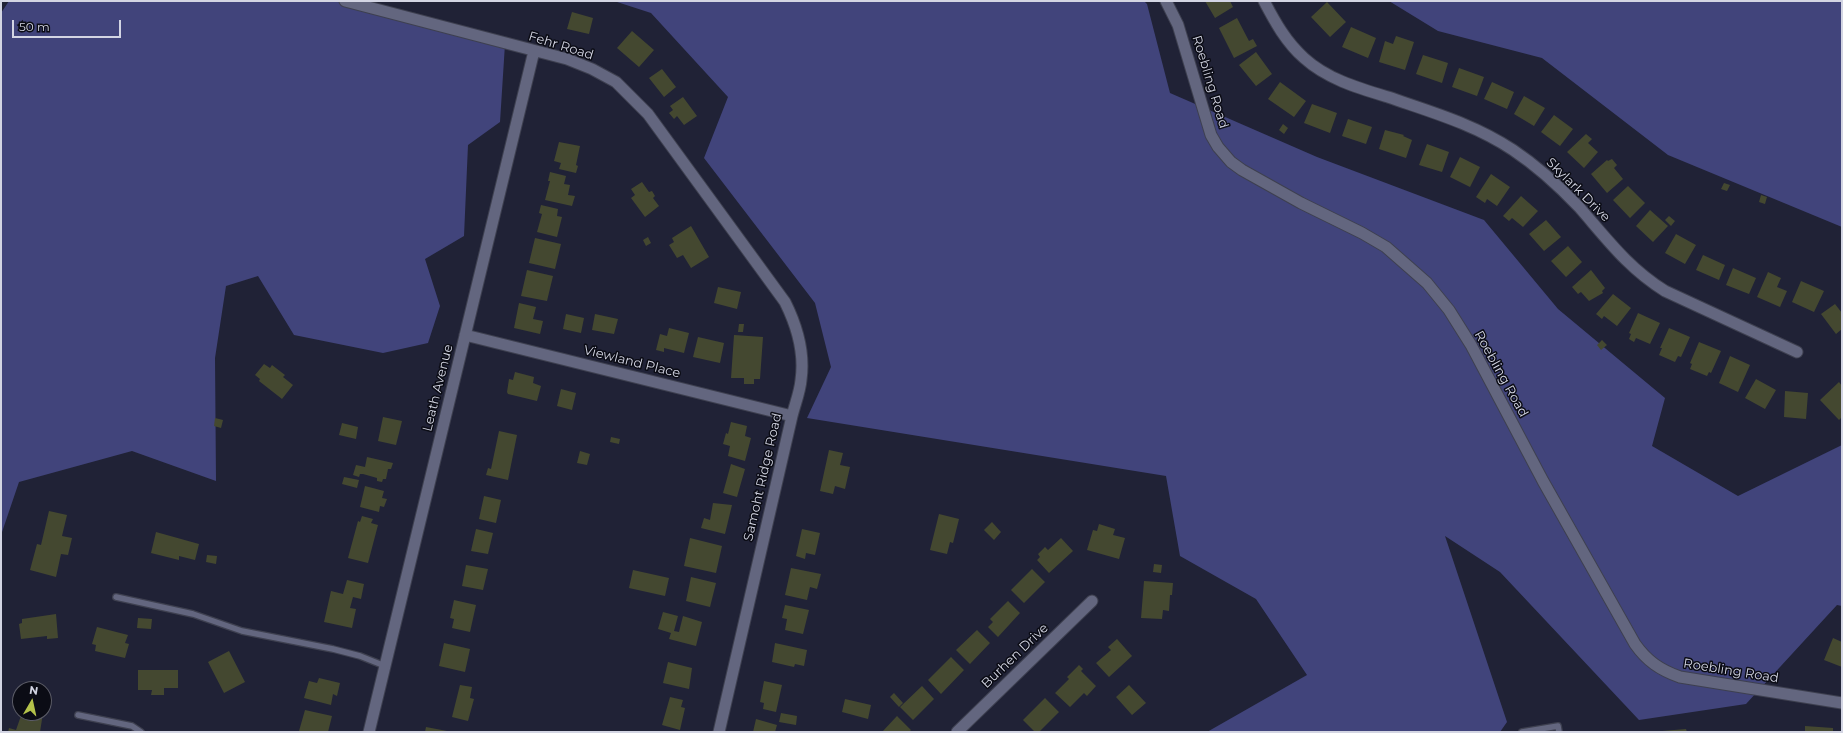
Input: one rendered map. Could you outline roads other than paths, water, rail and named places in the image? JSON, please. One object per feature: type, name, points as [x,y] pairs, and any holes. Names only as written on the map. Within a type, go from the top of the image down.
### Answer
[{"type":"street","name":"Fehr Road","points":[[345,1],[567,59],[592,69],[616,82],[648,114],[742,242]]},
{"type":"street","name":"Roebling Road","points":[[1166,1],[1178,25],[1211,135],[1218,147],[1231,162],[1242,170],[1386,247],[1407,264],[1427,284],[1449,310],[1471,345],[1547,487],[1643,656],[1666,672],[1680,677],[1842,703]]},
{"type":"street","name":"Skylark Drive","points":[[1264,1],[1278,27],[1290,43],[1304,58],[1320,70],[1351,85],[1453,119],[1484,133],[1513,150],[1540,170],[1565,192],[1628,264],[1645,279],[1664,291],[1797,352]]},
{"type":"street","name":"Leath Avenue","points":[[369,732],[534,51]]},
{"type":"street","name":"Samoht Ridge Road","points":[[719,732],[801,380],[802,360],[800,340],[794,320],[785,302],[742,242]]},
{"type":"street","name":"Viewland Place","points":[[465,335],[792,416]]},
{"type":"street","name":"Burhen Drive","points":[[957,732],[1092,601]]},
{"type":"lane","points":[[116,597],[193,614],[242,631],[333,649],[360,656],[385,666]]},
{"type":"lane","points":[[78,715],[132,726],[141,732]]},
{"type":"lane","points":[[1522,732],[1558,726],[1559,732]]}]
